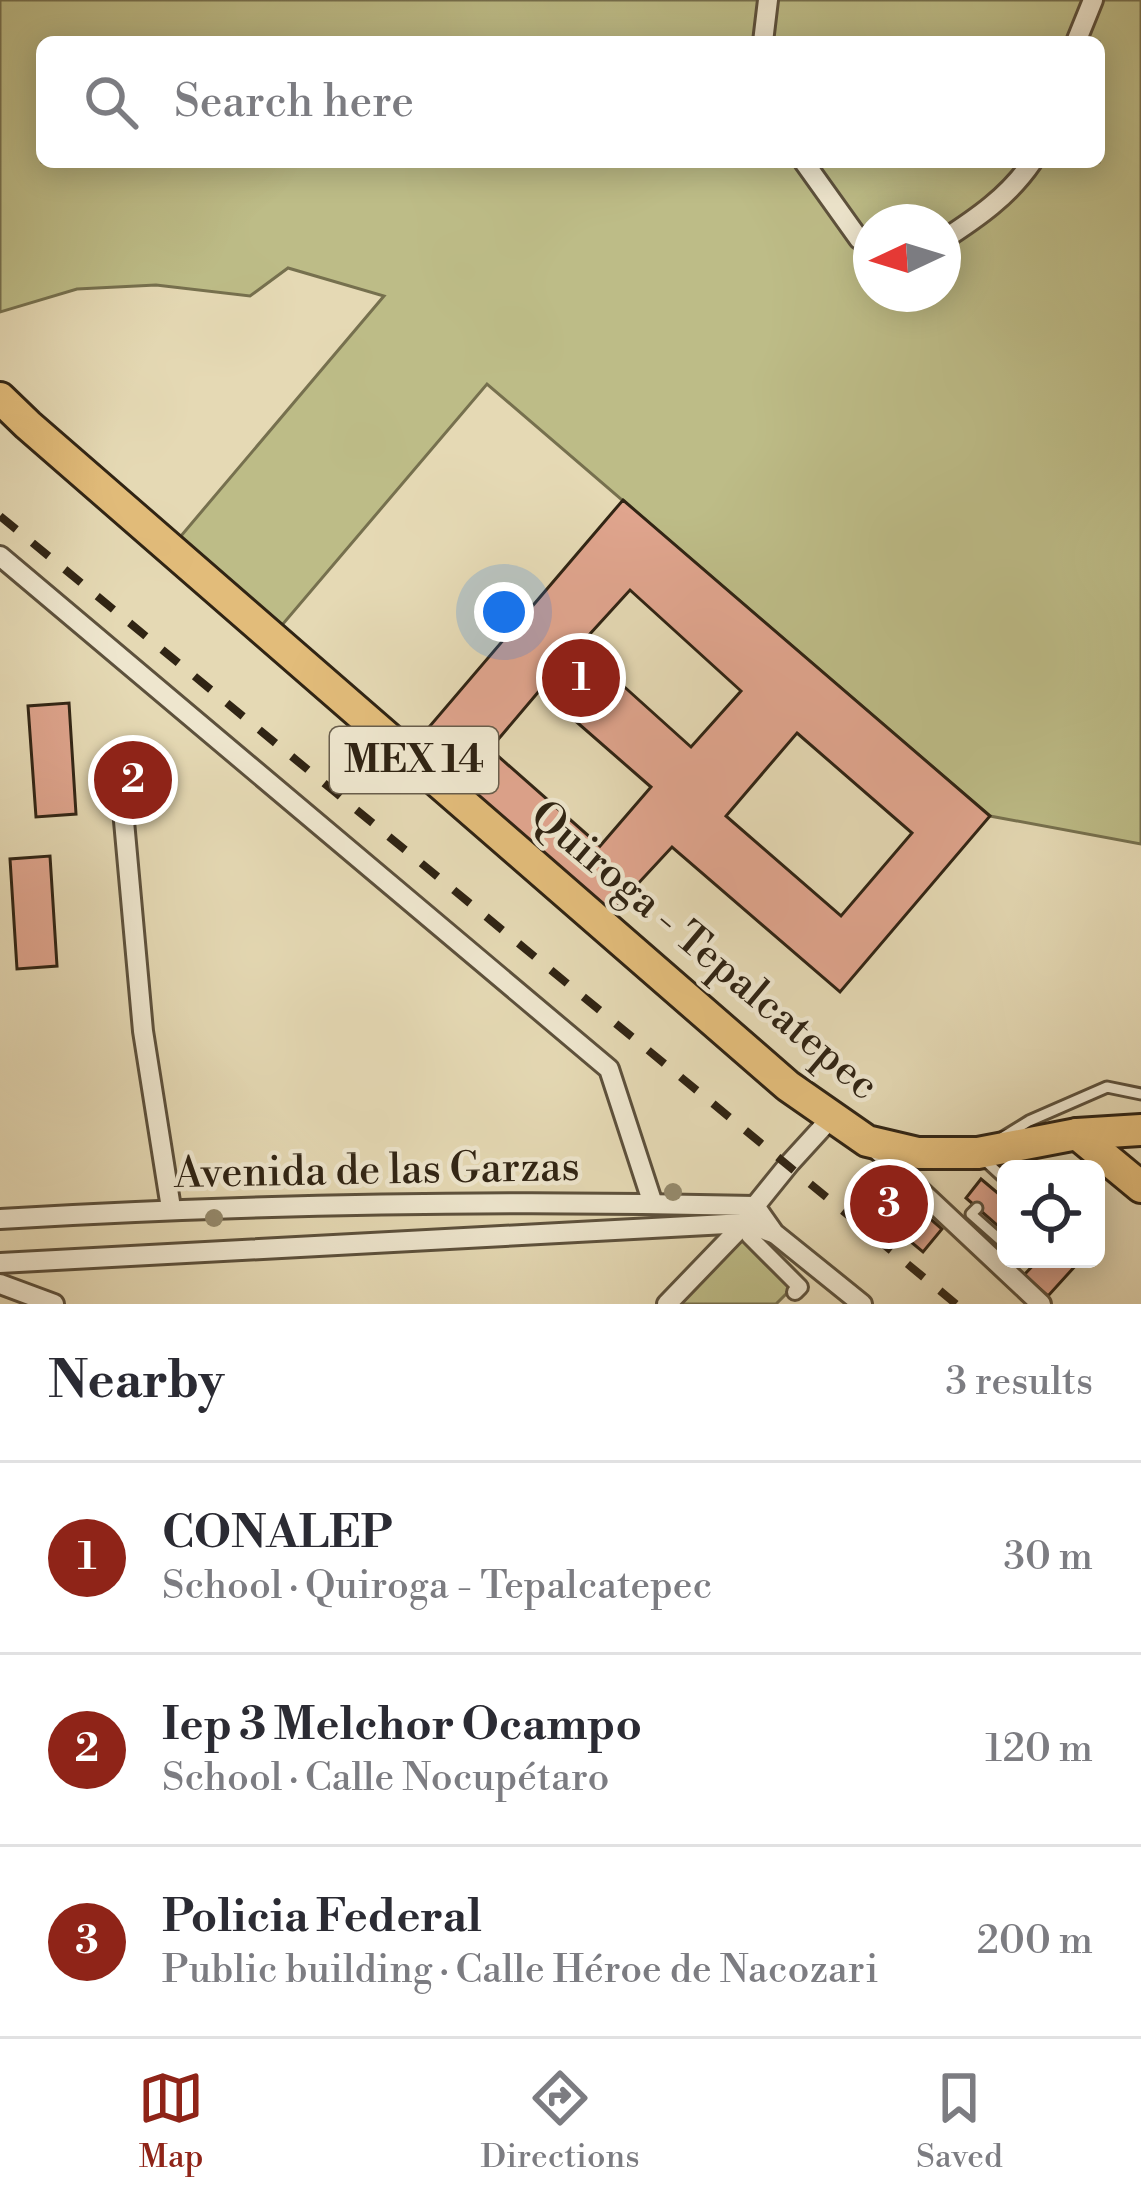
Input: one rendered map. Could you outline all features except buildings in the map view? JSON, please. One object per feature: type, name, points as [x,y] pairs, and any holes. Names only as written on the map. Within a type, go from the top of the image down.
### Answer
[{"type":"main road","name":"Quiroga - Tepalcatepec","points":[[0,398],[770,1071],[867,1141]]},
{"type":"main road","points":[[1077,1134],[1141,1107]]},
{"type":"main road","points":[[1077,1134],[1141,1130]]},
{"type":"main road","name":"MEX 14","points":[[867,1141],[918,1153],[978,1153],[1027,1151],[1077,1134]]},
{"type":"main road","points":[[1077,1134],[1141,1187]]},
{"type":"street","points":[[764,36],[768,0]]},
{"type":"street","points":[[1078,36],[1093,0]]},
{"type":"street","points":[[808,168],[853,229]]},
{"type":"street","points":[[961,228],[982,215],[1028,168]]},
{"type":"street","points":[[0,556],[609,1069],[653,1204]]},
{"type":"street","points":[[123,811],[143,1031],[171,1208]]},
{"type":"street","points":[[667,1304],[746,1220],[831,1118]]},
{"type":"street","points":[[867,1141],[1041,1304]]},
{"type":"street","name":"Avenida de las Garzas","points":[[0,1219],[171,1208],[653,1204],[746,1220]]},
{"type":"street","points":[[746,1220],[774,1233],[862,1304]]},
{"type":"street","points":[[746,1220],[748,1236],[800,1286],[795,1292]]},
{"type":"street","name":"Avenida de las Garzas","points":[[0,1263],[746,1220]]},
{"type":"street","points":[[0,1284],[54,1304]]},
{"type":"lane","points":[[997,1171],[978,1153],[1029,1120],[1107,1087],[1141,1094]]},
{"type":"lane","points":[[993,1189],[997,1186]]},
{"type":"lane","points":[[976,1208],[971,1214],[997,1232]]},
{"type":"shaded area","points":[[0,0],[1141,0],[1141,844],[990,816],[487,384],[277,631],[175,543],[384,296],[288,268],[250,296],[156,285],[77,289],[0,312]]},
{"type":"shaded area","points":[[741,1239],[791,1289],[776,1304],[679,1304]]},
{"type":"railway","points":[[0,516],[956,1304]]},
{"type":"place","name":"CONALEP","points":[[581,678]]},
{"type":"place","name":"Iep 3 Melchor Ocampo","points":[[133,780]]},
{"type":"place","name":"Policia Federal","points":[[889,1204]]}]
